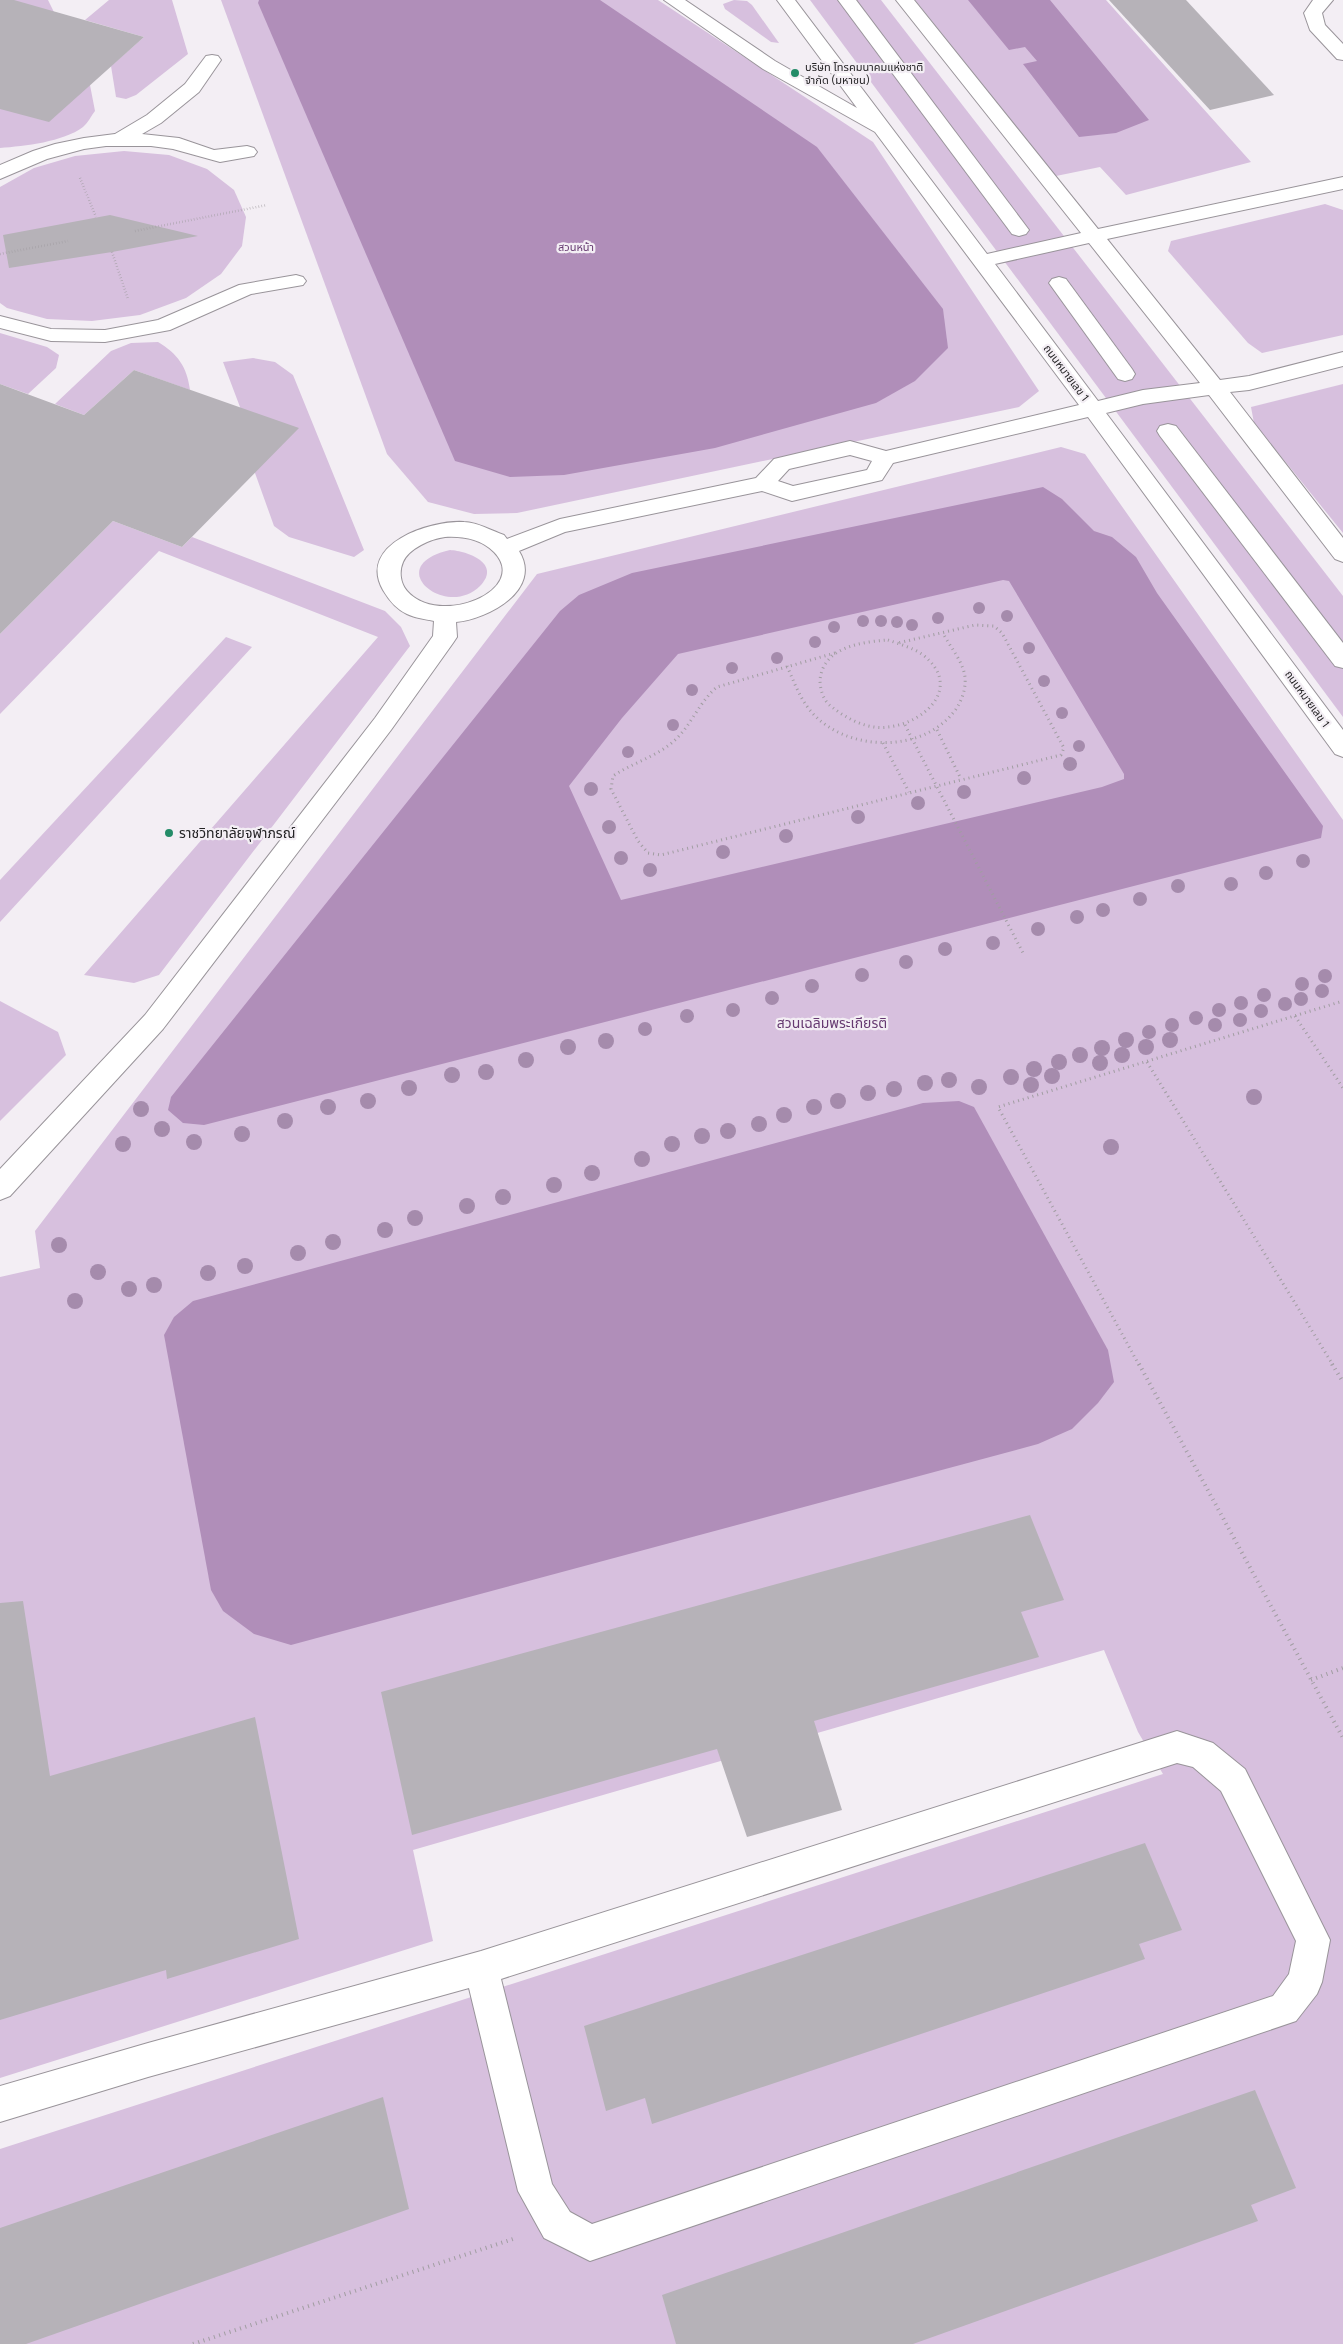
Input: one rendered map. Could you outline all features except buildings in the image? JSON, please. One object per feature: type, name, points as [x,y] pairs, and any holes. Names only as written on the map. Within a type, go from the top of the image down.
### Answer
[{"type":"street","points":[[673,0],[769,65],[887,133]]},
{"type":"street","name":"ถนนหมายเลข 1","points":[[786,0],[1092,408],[1343,748]]},
{"type":"street","points":[[847,0],[1019,230]]},
{"type":"street","points":[[905,0],[1216,389],[1343,554]]},
{"type":"street","points":[[1324,0],[1321,1],[1314,13],[1316,26],[1343,55]]},
{"type":"street","points":[[121,140],[154,119],[192,88],[212,60]]},
{"type":"street","points":[[0,174],[19,162],[67,146],[121,140],[173,143],[219,156],[247,152]]},
{"type":"street","points":[[982,261],[1343,183]]},
{"type":"street","points":[[0,322],[51,335],[105,336],[163,325],[246,290],[296,281]]},
{"type":"street","points":[[1058,283],[1126,374]]},
{"type":"street","points":[[763,484],[782,464],[850,448],[886,458],[1092,408],[1143,397],[1216,389],[1249,383],[1343,359]]},
{"type":"street","points":[[1168,431],[1343,660]]},
{"type":"street","points":[[506,548],[560,526],[763,484],[792,494],[874,475],[886,458]]},
{"type":"street","points":[[466,529],[485,534],[501,543],[511,555],[514,569],[511,583],[502,597],[486,607],[466,613],[445,615],[425,612],[408,605],[395,594],[390,581],[390,567],[396,554],[409,542],[426,534],[445,530],[466,529]]},
{"type":"street","points":[[0,1188],[160,1014],[383,724],[445,636],[445,615]]},
{"type":"street","points":[[0,2104],[148,2060],[481,1968],[1177,1747],[1202,1754],[1233,1780],[1313,1940],[1305,1982],[1284,2009],[590,2243],[557,2225],[536,2191],[481,1968]]},
{"type":"path","points":[[67,146],[96,217]]},
{"type":"path","points":[[135,231],[267,205]]},
{"type":"path","points":[[0,254],[68,241]]},
{"type":"path","points":[[112,252],[140,330]]},
{"type":"path","points":[[835,653],[824,664],[820,678],[821,691],[828,704],[840,715],[857,723],[876,727],[905,725],[916,721],[931,711],[940,698],[942,682],[937,668],[926,655],[908,645],[898,643],[888,640],[867,641],[850,645],[835,653],[717,686],[706,695],[689,725],[673,742],[660,752],[627,766],[613,776],[611,789],[638,841],[648,853],[661,855],[1061,754],[1064,748],[1002,633],[994,626],[975,625],[898,643]]},
{"type":"path","points":[[787,666],[810,712],[828,727],[853,738],[883,743],[912,739],[937,730],[955,714],[964,694],[964,674],[943,633]]},
{"type":"path","points":[[905,725],[1023,953]]},
{"type":"path","points":[[937,730],[961,779]]},
{"type":"path","points":[[883,743],[909,792]]},
{"type":"path","points":[[1343,1001],[998,1107],[1343,1738]]},
{"type":"path","points":[[1295,1016],[1343,1088]]},
{"type":"path","points":[[1147,1062],[1343,1382]]},
{"type":"path","points":[[1311,1680],[1343,1668]]},
{"type":"path","points":[[193,2344],[557,2225]]},
{"type":"green space","points":[[0,0],[48,0],[90,85],[95,111],[85,125],[75,132],[55,140],[0,148]]},
{"type":"green space","points":[[109,0],[172,0],[188,54],[136,95],[126,99],[116,97],[111,66],[144,37],[85,20]]},
{"type":"green space","name":"สวนหน้า","points":[[221,0],[658,0],[873,142],[1039,391],[1019,407],[517,513],[474,514],[428,502],[387,454]]},
{"type":"green space","points":[[734,0],[747,1],[752,5],[779,43],[771,42],[725,9],[723,4]]},
{"type":"green space","points":[[810,0],[881,0],[1343,596],[1343,717]]},
{"type":"green space","points":[[915,0],[1106,0],[1251,162],[1126,195],[1100,167],[1056,176]]},
{"type":"green space","points":[[124,151],[169,155],[207,169],[234,190],[246,217],[242,246],[221,274],[186,298],[140,315],[92,321],[47,319],[7,308],[0,303],[0,187],[34,168],[75,156]]},
{"type":"green space","points":[[1325,204],[1343,210],[1343,335],[1262,353],[1248,343],[1168,251],[1171,241]]},
{"type":"green space","points":[[0,333],[47,347],[59,355],[56,368],[28,394],[0,384]]},
{"type":"green space","points":[[158,342],[176,356],[184,368],[190,390],[134,370],[84,415],[55,404],[111,351],[131,343]]},
{"type":"green space","points":[[253,358],[275,362],[293,375],[364,550],[354,557],[289,537],[274,526],[255,473],[240,407],[223,362]]},
{"type":"green space","points":[[1343,384],[1343,533],[1254,423],[1251,407]]},
{"type":"green space","name":"สวนเฉลิมพระเกียรติ","points":[[1061,447],[1085,454],[1343,820],[1343,2344],[0,2344],[0,2149],[1163,1774],[1138,1732],[1104,1650],[413,1850],[433,1941],[0,2078],[0,1277],[40,1268],[35,1231],[537,574]]},
{"type":"green space","points":[[113,521],[182,547],[192,537],[385,611],[401,627],[410,646],[159,975],[134,983],[84,975],[378,637],[159,551],[0,714],[0,634]]},
{"type":"green space","points":[[450,550],[473,556],[485,565],[487,571],[486,578],[480,586],[466,595],[451,597],[437,594],[426,587],[420,577],[420,567],[430,558]]},
{"type":"green space","points":[[226,637],[252,647],[0,922],[0,880]]},
{"type":"green space","points":[[0,1001],[58,1032],[66,1055],[0,1121]]},
{"type":"shaded area","name":"สวนหน้า","points":[[259,0],[600,0],[817,147],[943,309],[948,348],[915,381],[876,403],[715,448],[564,475],[510,477],[455,461],[258,3]]},
{"type":"shaded area","points":[[968,0],[1050,0],[1149,120],[1116,133],[1079,137],[1023,64],[1037,61],[1025,47],[1009,50]]},
{"type":"shaded area","points":[[1043,487],[1062,499],[1094,531],[1112,537],[1136,557],[1157,593],[1323,826],[1321,838],[204,1125],[183,1123],[168,1110],[171,1097],[560,611],[579,595],[632,573]],"holes":[[[1003,580],[1009,581],[1124,774],[1124,779],[1102,787],[621,900],[569,786],[622,718],[678,654]]]},
{"type":"shaded area","points":[[959,1101],[974,1107],[1108,1350],[1114,1382],[1098,1403],[1072,1429],[1038,1444],[291,1645],[254,1634],[223,1611],[211,1590],[164,1335],[174,1317],[193,1301],[923,1103]]},
{"type":"place","name":"บริษัท โทรคมนาคมแห่งชาติ จำกัด (มหาชน)","points":[[795,73]]},
{"type":"place","name":"ราชวิทยาลัยจุฬาภรณ์","points":[[169,833]]}]
